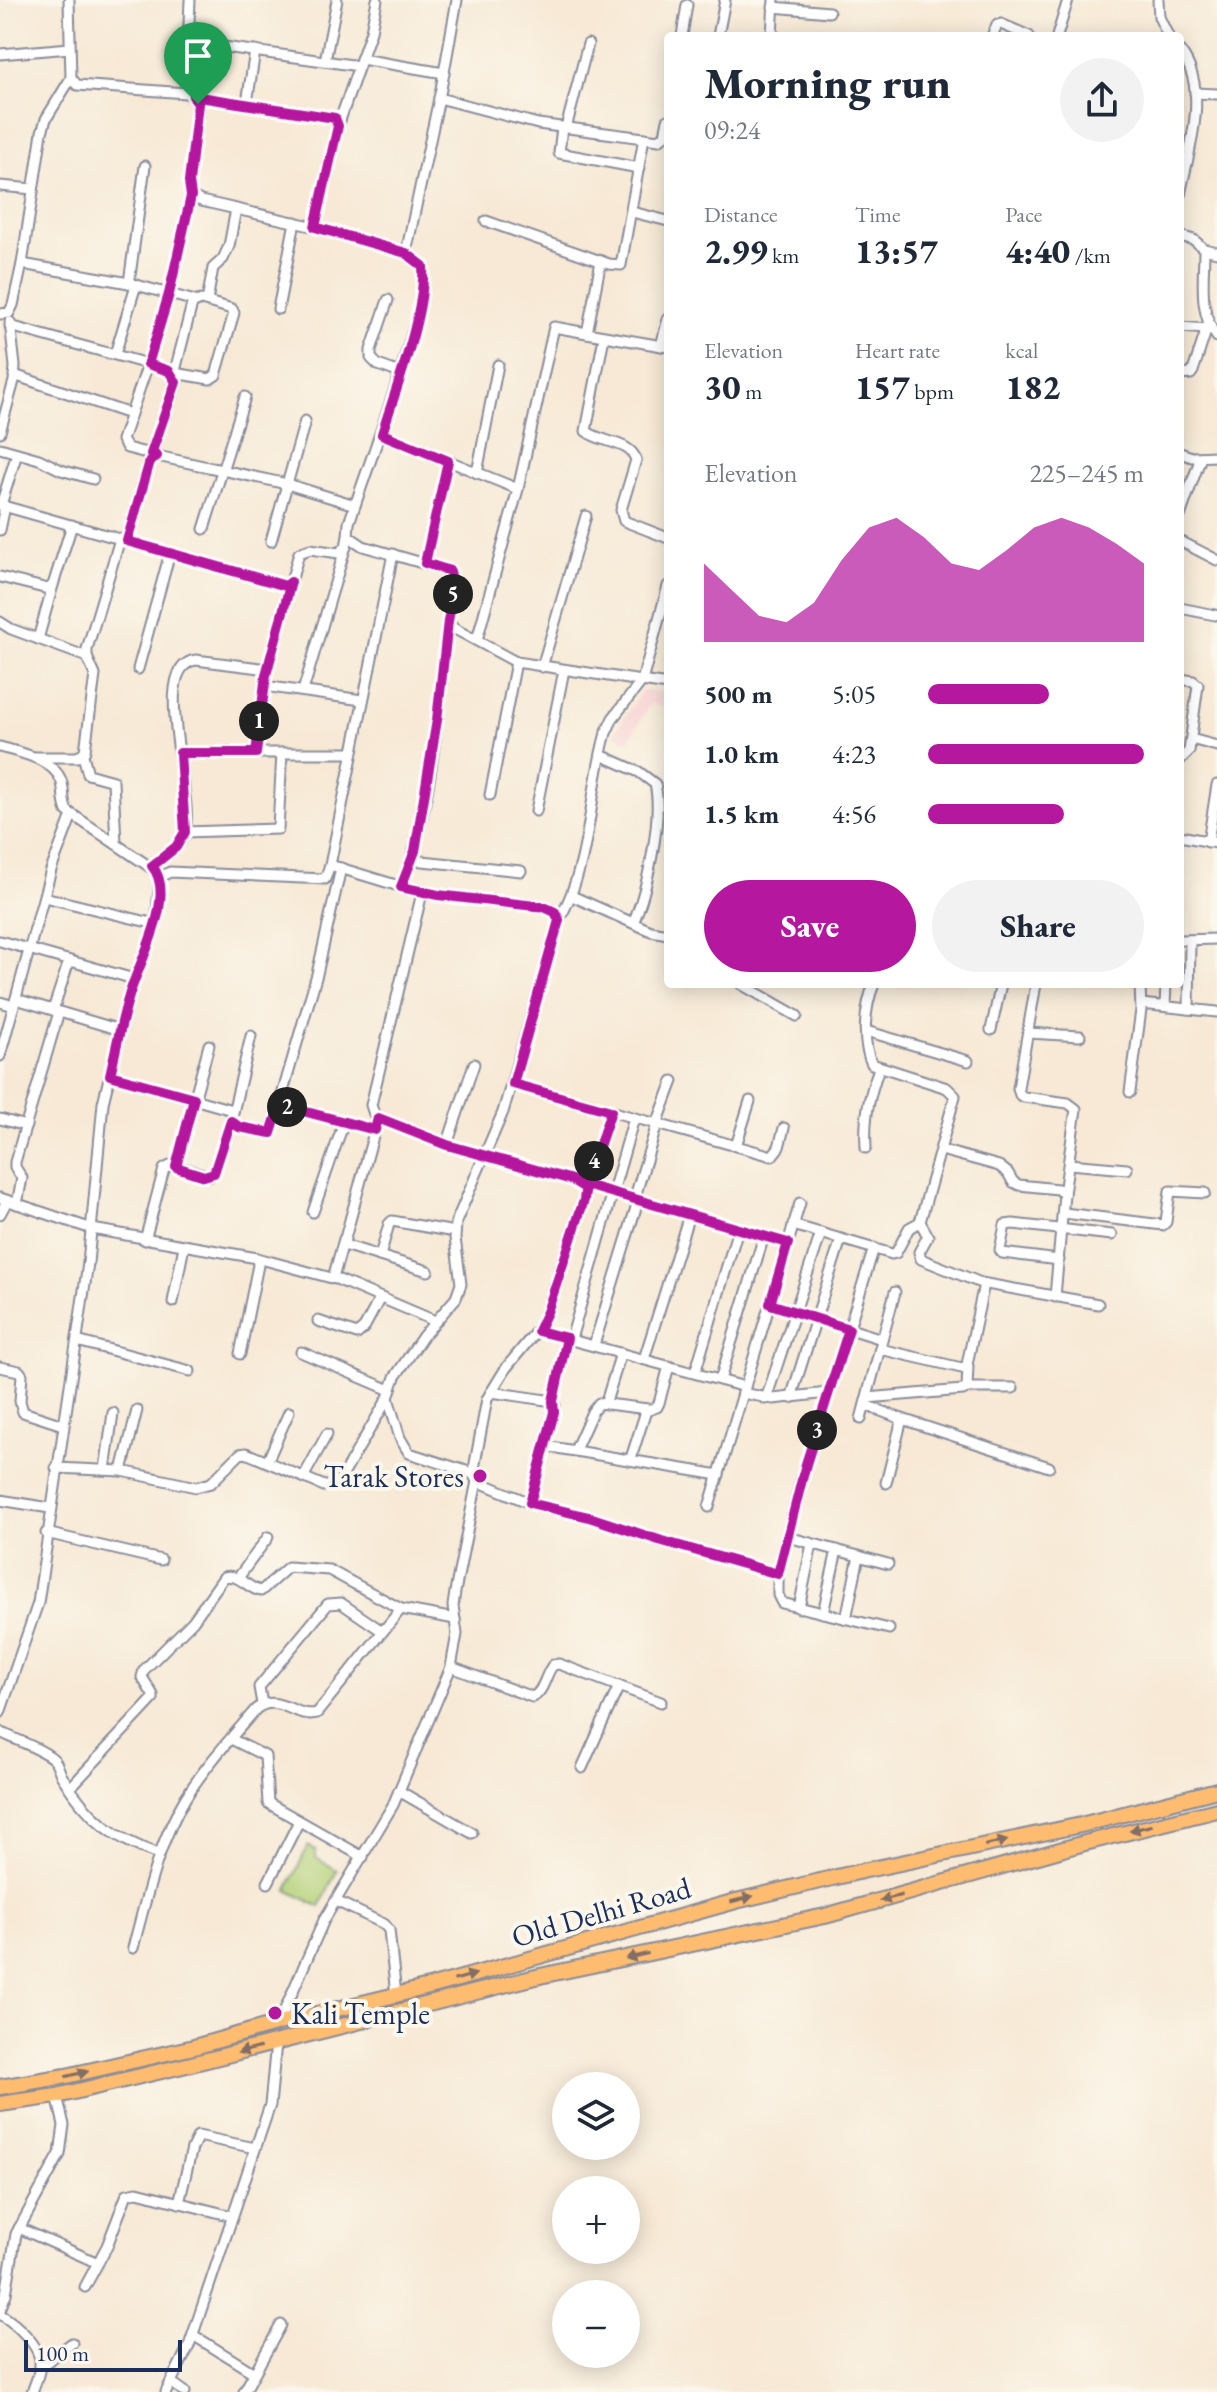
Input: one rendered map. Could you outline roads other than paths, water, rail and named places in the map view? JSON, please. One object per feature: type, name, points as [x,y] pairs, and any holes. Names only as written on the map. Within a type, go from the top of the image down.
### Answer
[{"type":"main road","name":"Old Delhi Road","points":[[0,2087],[66,2076],[194,2047],[736,1901],[1081,1825],[1217,1790]]},
{"type":"main road","name":"Old Delhi Road","points":[[0,2104],[57,2096],[540,1976],[825,1916],[1081,1844],[1217,1810]]},
{"type":"street","points":[[0,432],[14,375],[10,326],[4,313],[13,305],[22,264],[46,119],[71,78],[69,0]]},
{"type":"street","points":[[190,0],[190,94],[198,104],[189,182],[191,196],[169,294],[123,435],[123,445],[154,455],[287,484],[355,505]]},
{"type":"street","points":[[325,61],[337,0]]},
{"type":"street","points":[[315,227],[338,126],[371,31],[377,0]]},
{"type":"street","points":[[406,253],[457,0]]},
{"type":"street","points":[[719,32],[725,0]]},
{"type":"street","points":[[1058,32],[1068,0]]},
{"type":"street","points":[[1158,0],[1159,17],[1166,32]]},
{"type":"street","points":[[772,32],[774,3],[829,12]]},
{"type":"street","points":[[683,32],[687,5]]},
{"type":"street","points":[[994,32],[1001,24],[1020,32]]},
{"type":"street","points":[[189,42],[325,61],[360,62],[444,73]]},
{"type":"street","points":[[588,44],[559,153],[639,168]]},
{"type":"street","points":[[0,54],[70,48]]},
{"type":"street","points":[[247,103],[255,51]]},
{"type":"street","points":[[1184,56],[1190,64],[1195,93],[1184,152]]},
{"type":"street","points":[[71,78],[77,85],[87,87],[190,94],[329,116],[335,118],[338,126]]},
{"type":"street","points":[[1195,93],[1217,94]]},
{"type":"street","points":[[439,98],[538,124],[644,138],[663,139],[664,135]]},
{"type":"street","points":[[486,221],[616,266],[621,265],[644,138]]},
{"type":"street","points":[[115,354],[133,284],[145,166]]},
{"type":"street","points":[[0,186],[33,189]]},
{"type":"street","points":[[191,196],[406,253],[423,266],[420,306],[382,434],[355,505],[346,547],[303,691]]},
{"type":"street","points":[[207,301],[213,268],[223,259],[229,246],[236,209]]},
{"type":"street","points":[[632,212],[664,220]]},
{"type":"street","points":[[278,309],[295,222]]},
{"type":"street","points":[[1184,237],[1194,240],[1204,249],[1217,252]]},
{"type":"street","points":[[1184,375],[1193,371],[1207,327],[1204,249]]},
{"type":"street","points":[[587,333],[601,261]]},
{"type":"street","points":[[22,264],[207,301],[234,313],[216,375],[210,379],[180,374],[175,378]]},
{"type":"street","points":[[388,300],[371,358],[378,365],[400,373]]},
{"type":"street","points":[[116,843],[113,781],[88,774],[83,755],[95,684],[95,675],[87,657],[89,638],[154,455],[190,309],[195,301]]},
{"type":"street","points":[[10,326],[148,364],[175,378]]},
{"type":"street","points":[[477,640],[518,489],[554,327],[664,346]]},
{"type":"street","points":[[1184,327],[1207,327],[1217,337]]},
{"type":"street","points":[[604,337],[586,431],[635,454],[636,460],[621,510],[624,521],[664,536]]},
{"type":"street","points":[[477,473],[498,365]]},
{"type":"street","points":[[14,375],[130,414]]},
{"type":"street","points":[[204,529],[245,397]]},
{"type":"street","points":[[271,541],[305,421]]},
{"type":"street","points":[[382,434],[518,489]]},
{"type":"street","points":[[0,448],[93,479]]},
{"type":"street","points":[[0,530],[2,505],[17,453]]},
{"type":"street","points":[[1184,454],[1217,456]]},
{"type":"street","points":[[1184,505],[1201,457]]},
{"type":"street","points":[[425,563],[448,461]]},
{"type":"street","points":[[2,505],[286,586],[291,582]]},
{"type":"street","points":[[542,667],[586,516]]},
{"type":"street","points":[[38,639],[72,525]]},
{"type":"street","points":[[348,536],[363,546],[450,571],[453,579],[437,720],[412,860],[401,887]]},
{"type":"street","points":[[1184,543],[1217,560]]},
{"type":"street","points":[[256,753],[264,686],[297,558],[304,550],[339,553],[346,547]]},
{"type":"street","points":[[138,669],[170,553]]},
{"type":"street","points":[[110,1075],[194,1098],[231,1115],[239,1127],[271,1133],[317,974],[352,753],[393,554]]},
{"type":"street","points":[[0,577],[42,590],[53,585]]},
{"type":"street","points":[[56,1468],[122,1471],[196,1487],[211,1483],[240,1454],[252,1453],[324,1486],[340,1480],[389,1394],[395,1377],[435,1321],[456,1298],[461,1284],[456,1222],[513,1084],[559,920],[572,896],[588,838],[601,755],[613,718],[642,681],[664,601]]},
{"type":"street","points":[[1184,609],[1215,615]]},
{"type":"street","points":[[448,621],[453,628],[516,662],[664,684]]},
{"type":"street","points":[[0,622],[87,657]]},
{"type":"street","points":[[152,866],[176,847],[185,832],[173,694],[181,665],[196,660],[268,669]]},
{"type":"street","points":[[490,795],[516,662]]},
{"type":"street","points":[[536,811],[564,670]]},
{"type":"street","points":[[1184,680],[1198,685],[1191,739],[1184,757]]},
{"type":"street","points":[[264,686],[362,700]]},
{"type":"street","points":[[1191,739],[1217,746]]},
{"type":"street","points":[[0,747],[34,757],[53,768],[62,784],[64,804],[72,815],[152,866],[160,877],[156,924],[134,979],[103,1103],[92,1229],[38,1603],[2,1699],[0,1713]]},
{"type":"street","points":[[180,753],[352,753]]},
{"type":"street","points":[[185,832],[278,829],[282,753]]},
{"type":"street","points":[[34,757],[83,755]]},
{"type":"street","points":[[601,755],[639,772],[655,784],[657,791],[645,891],[633,923]]},
{"type":"street","points":[[1184,837],[1212,842],[1217,785]]},
{"type":"street","points":[[0,1056],[58,848],[72,815]]},
{"type":"street","points":[[412,860],[521,871]]},
{"type":"street","points":[[160,877],[170,872],[319,881],[336,867]]},
{"type":"street","points":[[336,867],[422,893],[544,907],[555,912],[559,920]]},
{"type":"street","points":[[422,893],[371,1105],[378,1118],[485,1157],[788,1243]]},
{"type":"street","points":[[572,896],[664,934]]},
{"type":"street","points":[[44,897],[156,924]]},
{"type":"street","points":[[1189,1009],[1185,940],[1217,939]]},
{"type":"street","points":[[0,941],[134,979]]},
{"type":"street","points":[[0,1214],[22,1178],[15,1162],[69,961]]},
{"type":"street","points":[[748,988],[797,1016]]},
{"type":"street","points":[[793,1225],[892,1254],[896,1253],[909,1228],[920,1222],[956,1102],[947,1088],[879,1068],[869,1060],[866,1031],[873,988]]},
{"type":"street","points":[[991,1030],[1000,988]]},
{"type":"street","points":[[1035,988],[1018,1088],[1020,1095],[1074,1105],[1077,1114],[1064,1194],[1055,1297]]},
{"type":"street","points":[[1130,1092],[1140,988]]},
{"type":"street","points":[[1165,1006],[1166,988]]},
{"type":"street","points":[[0,1002],[56,1011],[120,1030]]},
{"type":"street","points":[[1141,1004],[1217,1012]]},
{"type":"street","points":[[866,1031],[968,1061]]},
{"type":"street","points":[[1028,1033],[1080,1036]]},
{"type":"street","points":[[145,1240],[167,1165],[204,1176],[214,1173],[251,1036]]},
{"type":"street","points":[[176,1167],[209,1045]]},
{"type":"street","points":[[447,1145],[474,1064]]},
{"type":"street","points":[[866,1148],[866,1104],[879,1068]]},
{"type":"street","points":[[594,1345],[657,1124],[673,1081]]},
{"type":"street","points":[[513,1084],[772,1156],[779,1147],[784,1128]]},
{"type":"street","points":[[736,1146],[750,1101]]},
{"type":"street","points":[[280,1105],[375,1130]]},
{"type":"street","points":[[279,2023],[314,1942],[399,1791],[451,1667],[457,1634],[455,1592],[483,1415],[491,1392],[506,1368],[538,1331],[547,1312],[611,1111]]},
{"type":"street","points":[[333,1278],[378,1118]]},
{"type":"street","points":[[530,1503],[569,1339],[634,1118]]},
{"type":"street","points":[[0,1119],[26,1126]]},
{"type":"street","points":[[313,1212],[344,1122]]},
{"type":"street","points":[[941,1150],[999,1166],[1019,1185],[1058,1189],[1064,1194]]},
{"type":"street","points":[[1069,1164],[1127,1169]]},
{"type":"street","points":[[1064,1213],[1163,1225],[1170,1191],[1205,1193]]},
{"type":"street","points":[[8,1201],[92,1229],[257,1258],[333,1278],[435,1321]]},
{"type":"street","points":[[709,1507],[800,1203]]},
{"type":"street","points":[[644,1359],[689,1215]]},
{"type":"street","points":[[380,1256],[392,1221],[455,1232]]},
{"type":"street","points":[[920,1222],[928,1236],[919,1252],[921,1259],[984,1284],[1098,1304]]},
{"type":"street","points":[[1059,1260],[1002,1253],[1001,1243],[1007,1223],[1112,1235]]},
{"type":"street","points":[[695,1373],[738,1229]]},
{"type":"street","points":[[766,1399],[821,1233]]},
{"type":"street","points":[[720,1380],[764,1236]]},
{"type":"street","points":[[344,1238],[347,1246],[428,1271]]},
{"type":"street","points":[[791,1398],[841,1239]]},
{"type":"street","points":[[173,1302],[184,1246]]},
{"type":"street","points":[[874,1248],[800,1483],[778,1574],[779,1600],[799,1608],[889,1629]]},
{"type":"street","points":[[240,1354],[257,1258]]},
{"type":"street","points":[[967,1388],[968,1366],[984,1284]]},
{"type":"street","points":[[861,1419],[895,1292]]},
{"type":"street","points":[[318,1321],[357,1334],[364,1328],[380,1298]]},
{"type":"street","points":[[770,1304],[962,1370],[968,1366]]},
{"type":"street","points":[[538,1331],[720,1380],[766,1399],[828,1393]]},
{"type":"street","points":[[77,1341],[190,1371]]},
{"type":"street","points":[[301,1352],[389,1394]]},
{"type":"street","points":[[606,1402],[621,1353]]},
{"type":"street","points":[[575,1450],[595,1407],[606,1402],[648,1409],[657,1407],[669,1366]]},
{"type":"street","points":[[0,1367],[19,1371],[22,1375],[20,1401],[23,1412],[63,1425]]},
{"type":"street","points":[[866,1401],[967,1388],[1013,1388]]},
{"type":"street","points":[[491,1392],[553,1401]]},
{"type":"street","points":[[389,1394],[400,1438],[409,1453],[475,1477],[530,1503],[589,1517],[778,1574]]},
{"type":"street","points":[[866,1401],[902,1419],[1049,1467]]},
{"type":"street","points":[[631,1458],[648,1409]]},
{"type":"street","points":[[122,1471],[137,1410]]},
{"type":"street","points":[[268,1460],[289,1412]]},
{"type":"street","points":[[105,1470],[113,1413]]},
{"type":"street","points":[[886,1483],[902,1419]]},
{"type":"street","points":[[304,1476],[327,1434]]},
{"type":"street","points":[[545,1446],[719,1475]]},
{"type":"street","points":[[0,1500],[50,1508]]},
{"type":"street","points":[[46,1533],[161,1560]]},
{"type":"street","points":[[238,1578],[268,1537]]},
{"type":"street","points":[[788,1537],[888,1564]]},
{"type":"street","points":[[799,1608],[812,1544]]},
{"type":"street","points":[[823,1613],[837,1550]]},
{"type":"street","points":[[846,1619],[859,1556]]},
{"type":"street","points":[[70,1788],[153,1699],[142,1677],[147,1664],[193,1621],[224,1577],[238,1578],[261,1591],[288,1567],[329,1570],[401,1609],[455,1619]]},
{"type":"street","points":[[262,1704],[258,1693],[262,1682],[328,1604],[341,1603],[382,1631]]},
{"type":"street","points":[[133,1948],[158,1854],[186,1798],[231,1739],[262,1704],[280,1703],[306,1714],[317,1713],[401,1609]]},
{"type":"street","points":[[451,1667],[532,1697],[539,1693],[553,1665],[564,1666],[661,1702]]},
{"type":"street","points":[[582,1768],[619,1686]]},
{"type":"street","points":[[0,1732],[53,1758],[70,1788],[112,1833],[129,1844],[158,1854]]},
{"type":"street","points":[[231,1739],[265,1756],[268,1803],[363,1857]]},
{"type":"street","points":[[399,1791],[472,1833]]},
{"type":"street","points":[[268,1883],[299,1821]]},
{"type":"street","points":[[336,1901],[384,1924],[389,1930],[396,1995]]},
{"type":"street","points":[[166,2392],[193,2335],[273,2091],[276,2043]]},
{"type":"street","points":[[32,2392],[40,2357],[31,2342],[0,2312],[6,2294],[13,2241],[60,2154],[64,2125],[57,2096]]},
{"type":"street","points":[[179,2203],[192,2148],[198,2136],[255,2148]]},
{"type":"street","points":[[85,2287],[127,2194],[137,2192],[232,2216]]},
{"type":"street","points":[[19,2228],[98,2263]]},
{"type":"street","points":[[244,2392],[281,2325]]},
{"type":"street","points":[[193,2335],[254,2373]]},
{"type":"street","points":[[40,2367],[72,2343]]},
{"type":"street","points":[[171,2382],[185,2392]]},
{"type":"place","name":"Tarak Stores","points":[[480,1476]]},
{"type":"place","name":"Kali Temple","points":[[275,2013]]}]
